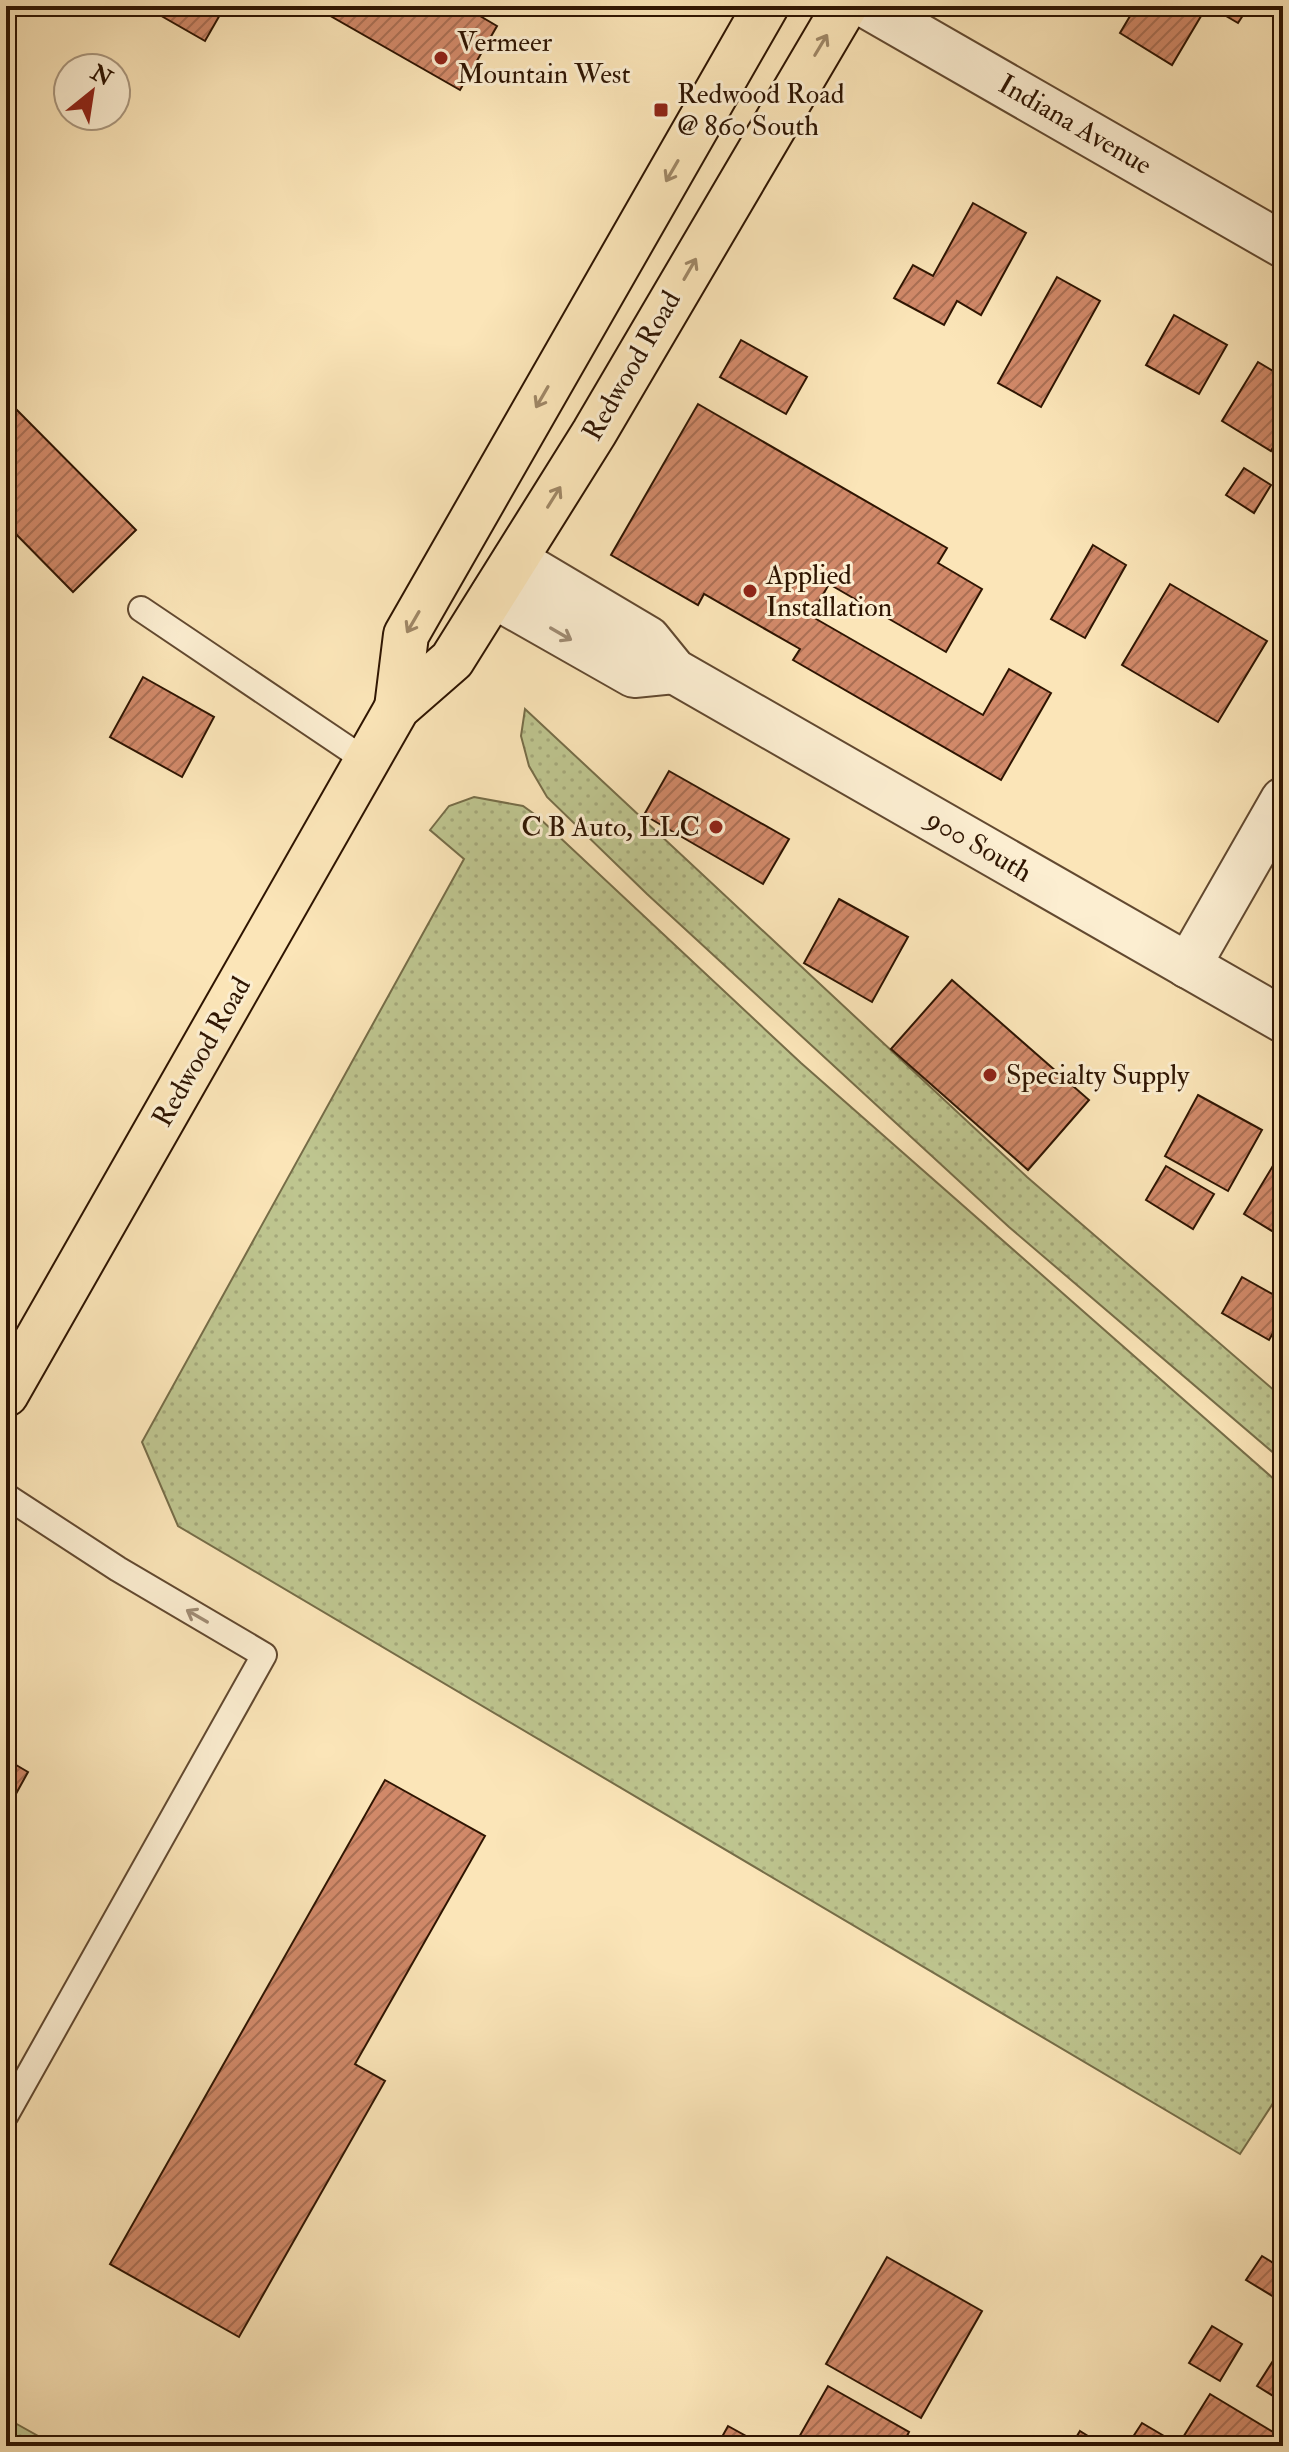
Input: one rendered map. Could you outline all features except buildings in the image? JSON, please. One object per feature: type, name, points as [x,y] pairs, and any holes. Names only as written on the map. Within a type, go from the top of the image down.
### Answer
[{"type":"main road","name":"Redwood Road","points":[[397,708],[406,635],[766,6]]},
{"type":"main road","name":"Redwood Road","points":[[6,1394],[397,708],[452,660],[845,6]]},
{"type":"street","name":"Indiana Avenue","points":[[867,6],[1283,245]]},
{"type":"street","name":"900 South","points":[[504,578],[634,675],[674,671],[1283,1020]]},
{"type":"street","points":[[1188,966],[1283,800]]},
{"type":"lane","points":[[141,609],[368,762]]},
{"type":"lane","points":[[6,1496],[118,1569],[264,1655],[6,2115]]},
{"type":"green space","points":[[525,709],[1027,1177],[1283,1398],[1283,1461],[1009,1227],[647,894],[547,797],[529,766],[521,736]]},
{"type":"green space","points":[[474,797],[523,806],[537,816],[801,1063],[1283,1487],[1283,2088],[1240,2154],[178,1526],[142,1442],[464,859],[430,830],[449,806]]},
{"type":"green space","points":[[6,2418],[56,2446],[6,2446]]},
{"type":"place","name":"Vermeer Mountain West","points":[[441,58]]},
{"type":"place","name":"Redwood Road @ 860 South","points":[[661,110]]},
{"type":"place","name":"Applied Installation","points":[[750,591]]},
{"type":"place","name":"C B Auto, LLC","points":[[716,827]]},
{"type":"place","name":"Specialty Supply","points":[[990,1075]]}]
